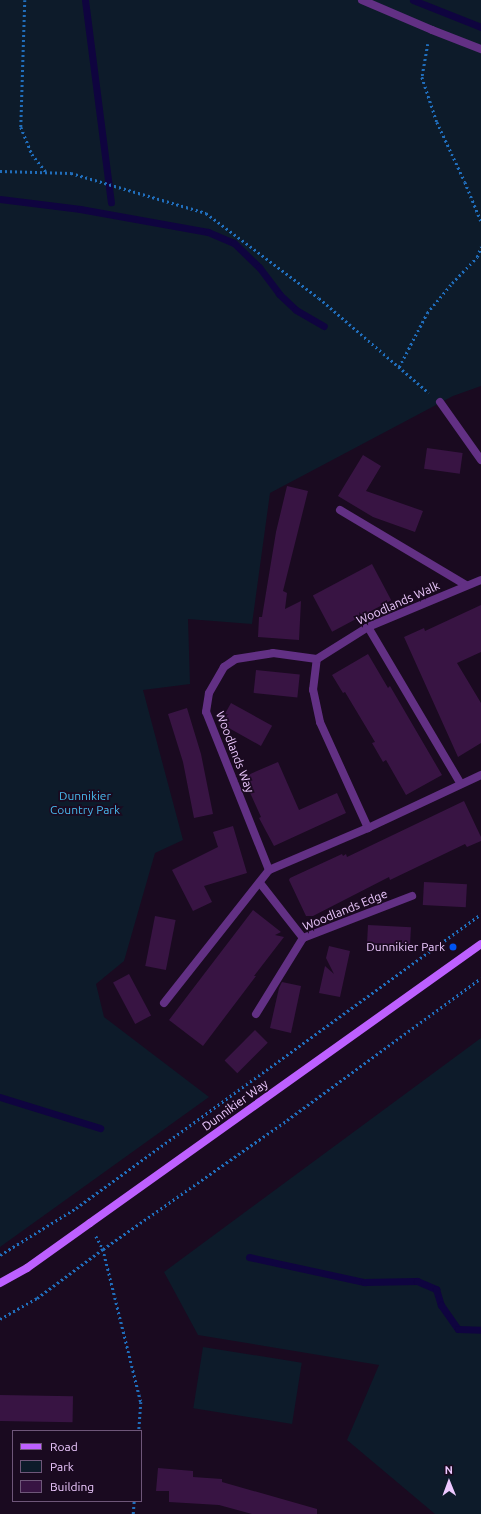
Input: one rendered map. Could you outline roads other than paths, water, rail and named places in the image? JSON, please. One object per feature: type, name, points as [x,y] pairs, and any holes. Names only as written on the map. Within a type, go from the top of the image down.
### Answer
[{"type":"main road","name":"Dunnikier Way","points":[[0,1283],[27,1268],[59,1246],[481,944]]},
{"type":"street","points":[[362,0],[481,49]]},
{"type":"street","points":[[440,402],[481,460]]},
{"type":"street","points":[[340,510],[466,585]]},
{"type":"street","name":"Woodlands Walk","points":[[317,659],[368,627],[481,580]]},
{"type":"street","points":[[368,627],[461,784]]},
{"type":"street","name":"Woodlands Way","points":[[269,870],[206,712],[209,693],[224,667],[236,659],[273,653],[317,659]]},
{"type":"street","points":[[317,659],[313,690],[320,722],[368,828]]},
{"type":"street","points":[[164,1003],[269,870],[368,828],[481,775]]},
{"type":"street","points":[[260,883],[303,938]]},
{"type":"street","name":"Woodlands Edge","points":[[256,1014],[303,938],[412,896]]},
{"type":"waterway","points":[[85,0],[111,202]]},
{"type":"waterway","points":[[413,0],[481,27]]},
{"type":"waterway","points":[[0,199],[80,209],[208,232],[234,243],[259,267],[279,294],[296,310],[324,326]]},
{"type":"waterway","points":[[0,1097],[100,1128]]},
{"type":"waterway","points":[[249,1257],[364,1282],[417,1281],[436,1289],[441,1305],[458,1329],[481,1330]]},
{"type":"place","name":"Dunnikier Park","points":[[453,947]]},
{"type":"park label","name":"Dunnikier Country Park","points":[[85,803]]}]
